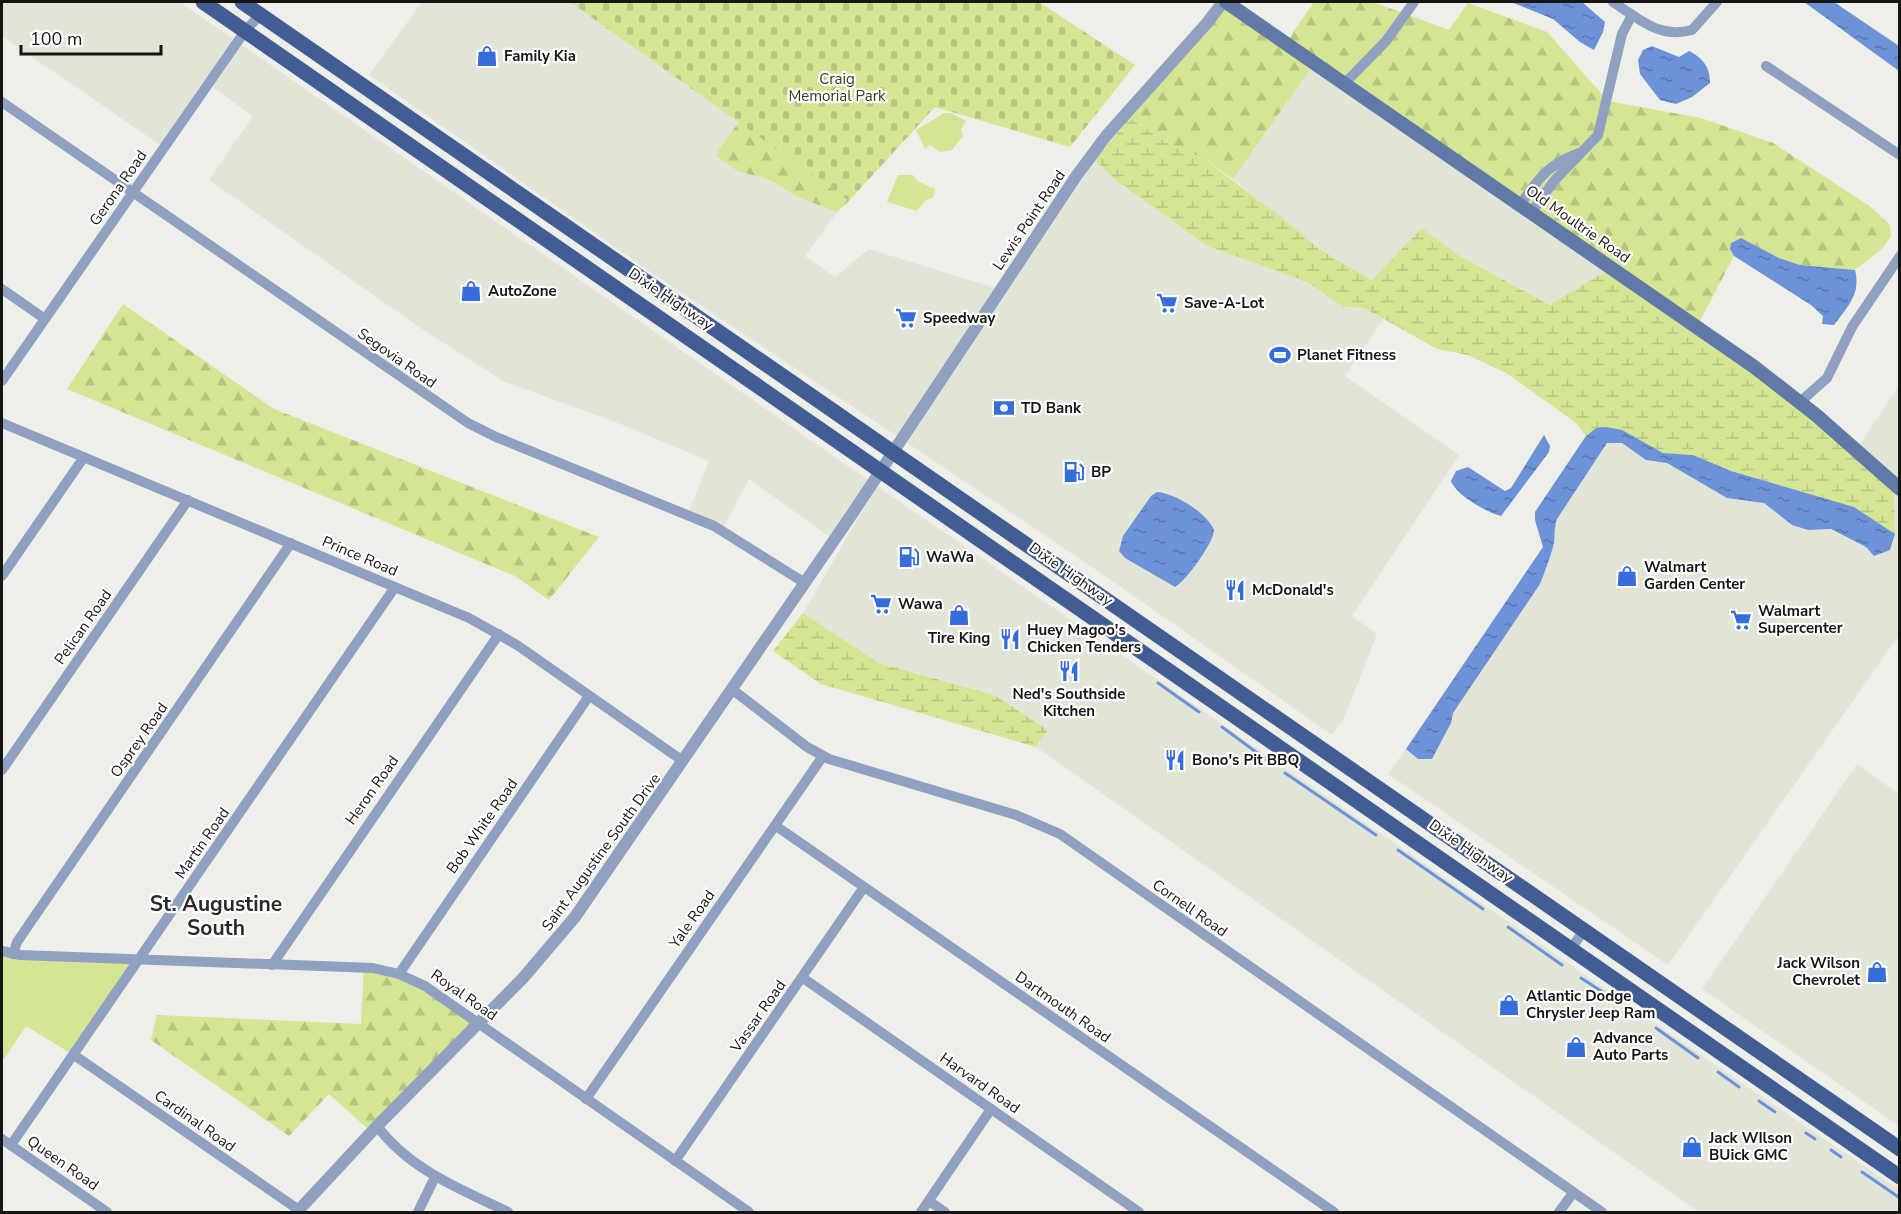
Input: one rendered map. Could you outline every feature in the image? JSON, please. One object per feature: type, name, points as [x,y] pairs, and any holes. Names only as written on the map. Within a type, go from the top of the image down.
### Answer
[{"type":"main road","name":"Dixie Highway","points":[[203,2],[1899,1177]]},
{"type":"main road","name":"Dixie Highway","points":[[242,2],[1899,1149]]},
{"type":"main road","name":"Old Moultrie Road","points":[[1224,2],[1526,209],[1800,402],[1899,489]]},
{"type":"main road","points":[[548,240],[561,223]]},
{"type":"main road","points":[[1758,1078],[1771,1059]]},
{"type":"street","name":"Lewis Point Road","points":[[881,470],[1077,175],[1106,136],[1224,2]]},
{"type":"street","points":[[1345,84],[1386,41],[1414,2]]},
{"type":"street","points":[[1613,2],[1654,30],[1681,33],[1692,30],[1717,2]]},
{"type":"street","name":"Gerona Road","points":[[2,381],[245,31],[261,14]]},
{"type":"street","points":[[1526,209],[1543,173],[1556,162],[1580,153],[1598,135],[1622,34],[1632,15]]},
{"type":"street","points":[[1766,66],[1899,155]]},
{"type":"street","name":"Segovia Road","points":[[2,102],[468,423],[507,442],[714,526],[805,583]]},
{"type":"street","points":[[1800,402],[1827,378],[1852,327],[1899,256]]},
{"type":"street","points":[[2,289],[45,319]]},
{"type":"street","name":"Prince Road","points":[[2,423],[395,586],[499,634],[683,761]]},
{"type":"street","points":[[2,576],[84,457]]},
{"type":"street","name":"Saint Augustine South Drive","points":[[298,1211],[377,1126],[523,978],[575,917],[733,690],[881,470]]},
{"type":"street","name":"Pelican Road","points":[[2,770],[188,500]]},
{"type":"street","name":"Osprey Road","points":[[13,954],[17,942],[291,543]]},
{"type":"street","name":"Martin Road","points":[[6,1142],[74,1055],[395,586]]},
{"type":"street","name":"Heron Road","points":[[272,965],[499,634]]},
{"type":"street","points":[[1221,706],[1234,687]]},
{"type":"street","name":"Cornell Road","points":[[733,690],[823,756],[844,765],[1017,815],[1060,834],[1602,1212]]},
{"type":"street","name":"Bob White Road","points":[[399,974],[589,696]]},
{"type":"street","name":"Yale Road","points":[[586,1099],[823,756]]},
{"type":"street","name":"Dartmouth Road","points":[[776,826],[1334,1212]]},
{"type":"street","name":"Vassar Road","points":[[675,1161],[864,887]]},
{"type":"street","points":[[1571,949],[1584,930]]},
{"type":"street","name":"Royal Road","points":[[2,951],[13,954],[373,969],[399,974],[425,986],[748,1212]]},
{"type":"street","name":"Harvard Road","points":[[803,978],[1139,1212]]},
{"type":"street","name":"Cardinal Road","points":[[74,1055],[298,1211]]},
{"type":"street","points":[[921,1212],[992,1109]]},
{"type":"street","points":[[377,1126],[409,1160],[435,1177],[508,1212]]},
{"type":"street","name":"Queen Road","points":[[6,1142],[106,1212]]},
{"type":"street","points":[[418,1212],[435,1177]]},
{"type":"street","points":[[1559,1212],[1573,1192]]},
{"type":"street","points":[[929,1202],[945,1212]]},
{"type":"shaded area","points":[[2,2],[180,2],[868,480],[830,537],[749,479],[721,531],[687,515],[709,461],[613,421],[505,382],[422,329],[209,180],[253,116],[208,84],[163,147],[2,36]]},
{"type":"shaded area","points":[[422,2],[570,2],[739,122],[715,155],[737,171],[770,180],[797,197],[837,212],[805,256],[835,277],[869,249],[995,288],[897,436],[652,273],[369,75]]},
{"type":"shaded area","points":[[1312,67],[1609,272],[1595,277],[1551,305],[1458,255],[1422,229],[1373,280],[1319,249],[1233,179]]},
{"type":"shaded area","points":[[1095,160],[1118,182],[1207,246],[1307,282],[1343,307],[1364,308],[1383,319],[1345,376],[1459,455],[1352,616],[1377,634],[1345,716],[1332,735],[1105,576],[906,442]]},
{"type":"shaded area","points":[[1899,386],[1899,482],[1859,446]]},
{"type":"shaded area","points":[[1614,441],[1622,443],[1646,460],[1667,463],[1727,498],[1764,503],[1792,525],[1808,530],[1830,529],[1866,547],[1874,556],[1890,550],[1894,541],[1894,490],[1899,495],[1899,635],[1668,965],[1388,774],[1406,749],[1418,759],[1451,723],[1453,713],[1547,569],[1547,560],[1554,542],[1552,532],[1557,519],[1607,443]]},
{"type":"shaded area","points":[[877,486],[1899,1190],[1899,1212],[1699,1212],[1036,747],[1047,731],[994,695],[879,663],[803,613]]},
{"type":"shaded area","points":[[1857,764],[1899,794],[1899,1126],[1702,989]]},
{"type":"green space","name":"Craig Memorial Park","points":[[570,2],[1039,2],[1135,65],[1070,147],[935,107],[849,201]]},
{"type":"green space","points":[[1314,2],[1373,2],[1449,30],[1468,3],[1547,32],[1608,101],[1701,118],[1773,143],[1871,207],[1890,225],[1891,236],[1883,248],[1855,270],[1800,265],[1779,258],[1741,238],[1730,249],[1734,256],[1699,323],[1289,38]]},
{"type":"green space","points":[[1226,7],[1312,67],[1233,179],[1203,158],[1171,145],[1130,118]]},
{"type":"green space","points":[[944,113],[951,113],[966,121],[961,129],[963,136],[952,150],[940,152],[930,145],[925,149],[916,130]]},
{"type":"green space","points":[[1130,118],[1171,145],[1203,158],[1285,220],[1319,249],[1372,280],[1422,228],[1458,255],[1550,305],[1595,277],[1609,272],[1782,393],[1894,490],[1895,534],[1854,507],[1731,471],[1693,455],[1663,453],[1596,428],[1586,436],[1576,423],[1508,374],[1468,355],[1437,349],[1364,308],[1343,307],[1307,282],[1207,246],[1118,182],[1095,160]]},
{"type":"green space","points":[[739,122],[849,201],[837,212],[797,197],[770,180],[737,171],[715,155]]},
{"type":"green space","points":[[898,175],[913,175],[917,181],[935,189],[933,198],[926,200],[917,211],[887,202]]},
{"type":"green space","points":[[123,304],[274,409],[599,537],[549,600],[515,576],[67,389]]},
{"type":"green space","points":[[803,613],[879,663],[994,695],[1048,730],[1036,747],[821,684],[773,651]]},
{"type":"green space","points":[[2,951],[137,959],[75,1056],[26,1026],[2,1062]]},
{"type":"green space","points":[[364,966],[401,972],[474,1020],[367,1128],[329,1094],[289,1136],[151,1040],[157,1015],[361,1024]]},
{"type":"water","points":[[1511,2],[1582,2],[1605,22],[1603,32],[1594,50],[1580,42],[1553,19]]},
{"type":"water","points":[[1804,2],[1834,2],[1899,46],[1899,71]]},
{"type":"water","points":[[1652,46],[1679,57],[1689,51],[1694,54],[1707,68],[1710,83],[1692,97],[1676,104],[1660,100],[1640,74],[1638,60],[1643,50]]},
{"type":"water","points":[[1741,238],[1779,258],[1800,265],[1855,270],[1855,293],[1834,325],[1822,324],[1823,316],[1811,305],[1734,256],[1730,249],[1731,243]]},
{"type":"water","points":[[1596,428],[1622,430],[1663,453],[1693,455],[1731,471],[1854,507],[1895,534],[1890,550],[1874,556],[1866,547],[1831,529],[1808,530],[1792,525],[1764,503],[1727,498],[1667,463],[1646,460],[1622,443],[1607,443],[1557,519],[1553,547],[1540,584],[1453,713],[1451,723],[1432,759],[1418,759],[1406,749],[1543,547],[1535,512],[1586,436]]},
{"type":"water","points":[[1544,435],[1550,446],[1549,452],[1501,516],[1472,502],[1459,492],[1451,481],[1456,471],[1468,467],[1505,491],[1511,488]]},
{"type":"water","points":[[1157,492],[1173,496],[1190,505],[1205,517],[1214,530],[1199,561],[1175,587],[1125,558],[1119,551],[1123,536],[1151,496]]},
{"type":"waterway","points":[[1158,683],[1199,712]]},
{"type":"waterway","points":[[1222,727],[1271,763]]},
{"type":"waterway","points":[[1285,773],[1376,835]]},
{"type":"waterway","points":[[1398,850],[1483,909]]},
{"type":"waterway","points":[[1508,927],[1562,965]]},
{"type":"waterway","points":[[1581,978],[1615,1000]]},
{"type":"waterway","points":[[1656,1028],[1698,1058]]},
{"type":"waterway","points":[[1718,1072],[1739,1087]]},
{"type":"waterway","points":[[1759,1101],[1775,1112]]},
{"type":"waterway","points":[[1806,1133],[1815,1139]]},
{"type":"waterway","points":[[1831,1150],[1841,1157]]},
{"type":"waterway","points":[[1862,1172],[1900,1198]]},
{"type":"place","name":"Family Kia","points":[[487,56]]},
{"type":"place","name":"AutoZone","points":[[471,291]]},
{"type":"place","name":"Save-A-Lot","points":[[1167,303]]},
{"type":"place","name":"Speedway","points":[[906,318]]},
{"type":"place","name":"Planet Fitness","points":[[1280,355]]},
{"type":"place","name":"TD Bank","points":[[1004,408]]},
{"type":"place","name":"BP","points":[[1074,472]]},
{"type":"place","name":"WaWa","points":[[909,557]]},
{"type":"place","name":"Walmart Garden Center","points":[[1627,576]]},
{"type":"place","name":"McDonald's","points":[[1235,590]]},
{"type":"place","name":"Wawa","points":[[881,604]]},
{"type":"place","name":"Tire King","points":[[959,615]]},
{"type":"place","name":"Walmart Supercenter","points":[[1741,620]]},
{"type":"place","name":"Huey Magoo's Chicken Tenders","points":[[1010,639]]},
{"type":"place","name":"Ned's Southside Kitchen","points":[[1069,671]]},
{"type":"place","name":"Bono's Pit BBQ","points":[[1175,760]]},
{"type":"place","name":"Jack Wilson Chevrolet","points":[[1877,972]]},
{"type":"place","name":"Atlantic Dodge Chrysler Jeep Ram","points":[[1509,1005]]},
{"type":"place","name":"Advance Auto Parts","points":[[1576,1047]]},
{"type":"place","name":"Jack WIlson BUick GMC","points":[[1692,1147]]},
{"type":"district","name":"St. Augustine South","points":[[216,916]]}]
